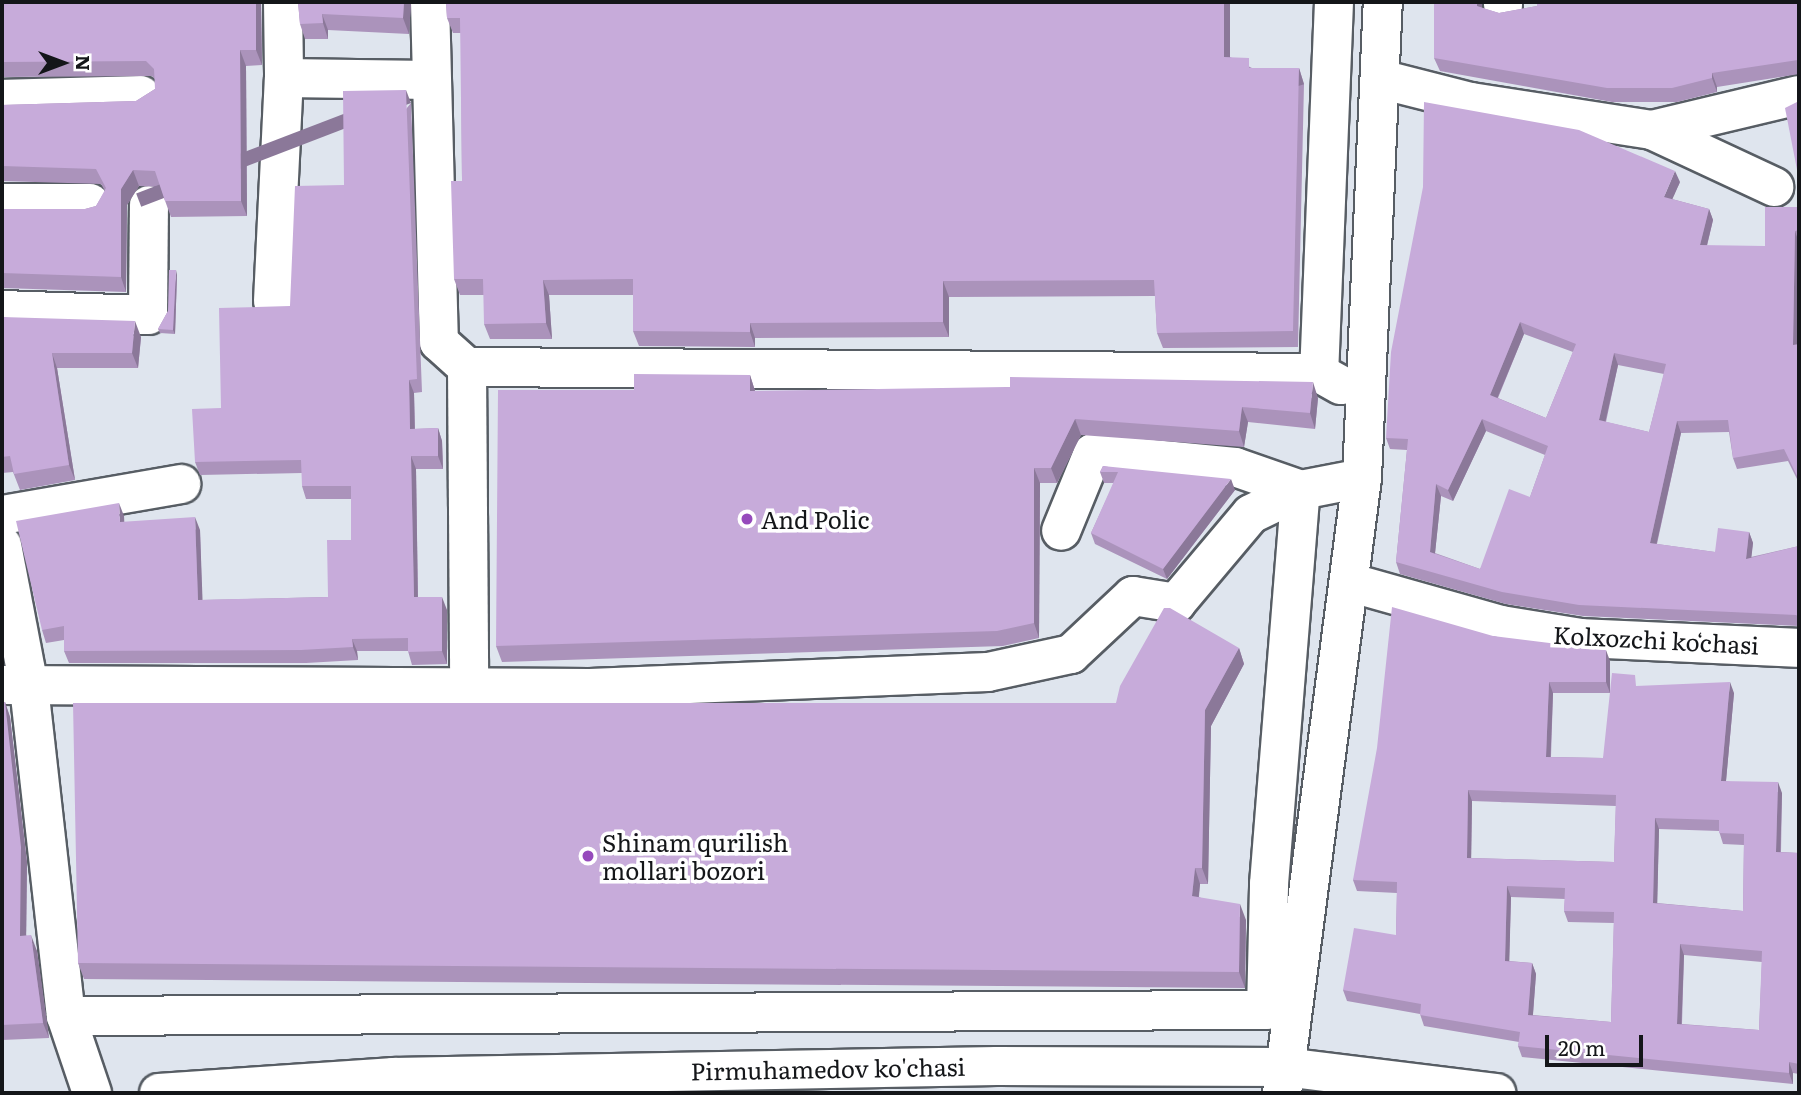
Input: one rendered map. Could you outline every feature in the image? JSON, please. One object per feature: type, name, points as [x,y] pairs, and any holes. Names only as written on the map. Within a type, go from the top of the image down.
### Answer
[{"type":"street","points":[[273,301],[284,78],[283,2]]},
{"type":"street","points":[[430,2],[439,342],[467,367],[1318,373],[1365,399]]},
{"type":"street","points":[[1318,373],[1334,2]]},
{"type":"street","points":[[1283,1080],[1352,583],[1362,478],[1383,2]]},
{"type":"street","points":[[284,78],[431,80]]},
{"type":"street","points":[[1380,79],[1471,102],[1652,130],[1774,187]]},
{"type":"street","points":[[2,99],[141,95]]},
{"type":"street","points":[[1652,130],[1799,95]]},
{"type":"street","points":[[2,203],[90,203]]},
{"type":"street","points":[[2,310],[148,315],[149,205]]},
{"type":"street","points":[[467,367],[469,685]]},
{"type":"street","points":[[1061,531],[1093,453],[1235,467],[1301,490]]},
{"type":"street","points":[[15,686],[469,685],[590,688],[988,672],[1071,654],[1133,596],[1176,603],[1251,513],[1301,490],[1362,478]]},
{"type":"street","points":[[2,515],[181,484]]},
{"type":"street","points":[[66,1016],[1266,1010],[1269,884],[1301,490]]},
{"type":"street","points":[[2,545],[15,686],[66,1016],[92,1093]]},
{"type":"street","name":"Kolxozchi koʻchasi","points":[[1352,583],[1501,625],[1581,638],[1799,648]]},
{"type":"street","name":"Pirmuhamedov ko'chasi","points":[[159,1093],[393,1077],[693,1069],[1283,1080],[1496,1093]]},
{"type":"building","points":[[2,2],[256,2],[256,50],[240,50],[241,201],[165,201],[155,171],[133,170],[121,189],[121,277],[2,273],[2,209],[85,209],[96,206],[106,188],[96,169],[2,166],[2,105],[136,101],[155,89],[154,69],[146,61],[2,62]]},
{"type":"building","points":[[298,2],[404,2],[403,18],[322,14],[323,23],[300,24]]},
{"type":"building","points":[[446,2],[1224,2],[1224,57],[1249,58],[1249,68],[1299,68],[1293,331],[1157,333],[1154,280],[943,281],[943,322],[750,323],[750,332],[633,331],[633,279],[543,280],[546,323],[484,324],[483,279],[454,279],[451,181],[462,181],[460,18],[447,18]]},
{"type":"building","points":[[1434,2],[1477,2],[1477,6],[1499,13],[1537,6],[1537,2],[1798,2],[1798,60],[1712,73],[1712,78],[1672,88],[1607,88],[1434,58]]},
{"type":"building","points":[[406,90],[417,379],[409,380],[410,429],[438,428],[438,456],[411,456],[414,597],[442,597],[442,651],[408,652],[408,638],[352,639],[353,647],[301,650],[64,651],[64,626],[42,630],[16,521],[119,503],[120,522],[195,517],[198,600],[328,597],[327,540],[351,540],[351,486],[302,486],[301,460],[195,462],[192,409],[221,408],[219,308],[290,306],[295,186],[344,185],[343,91]]},
{"type":"building","points":[[1799,101],[1799,180],[1785,108]]},
{"type":"building","points":[[1424,102],[1579,130],[1675,171],[1664,197],[1709,209],[1700,245],[1765,246],[1765,207],[1799,207],[1799,230],[1795,231],[1793,345],[1799,344],[1799,480],[1784,449],[1733,458],[1728,420],[1677,421],[1650,543],[1715,552],[1718,528],[1749,532],[1746,559],[1799,546],[1799,617],[1579,605],[1502,592],[1396,562],[1408,439],[1386,438],[1391,352],[1423,187]],"holes":[[[1520,322],[1576,344],[1546,418],[1490,395]],[[1614,353],[1666,364],[1649,432],[1599,420]],[[1482,419],[1548,446],[1530,497],[1509,489],[1480,569],[1430,552],[1436,484],[1448,490]]]},
{"type":"building","points":[[169,270],[176,270],[173,330],[158,329],[168,311]]},
{"type":"building","points":[[2,317],[135,321],[132,353],[52,353],[69,465],[14,474],[10,456],[2,457]]},
{"type":"building","points":[[634,374],[750,375],[750,391],[1010,387],[1010,377],[1313,382],[1310,413],[1242,407],[1239,431],[1075,419],[1051,468],[1034,468],[1034,623],[997,631],[496,646],[498,390],[634,390]]},
{"type":"building","points":[[1103,466],[1231,479],[1163,569],[1091,533],[1118,472],[1100,472]]},
{"type":"building","points":[[1392,607],[1493,636],[1606,650],[1606,682],[1549,682],[1546,757],[1603,758],[1612,673],[1635,675],[1636,686],[1730,682],[1721,781],[1778,782],[1776,852],[1799,853],[1799,1064],[1789,1062],[1789,1073],[1518,1046],[1520,1032],[1420,1015],[1421,1004],[1343,990],[1354,928],[1396,935],[1397,882],[1353,880],[1377,748]],"holes":[[[1468,790],[1616,795],[1614,862],[1467,858]],[[1655,818],[1719,820],[1719,833],[1744,834],[1743,911],[1653,903]],[[1507,886],[1565,888],[1564,911],[1614,912],[1611,1022],[1528,1015],[1532,963],[1505,961]],[[1680,944],[1762,951],[1759,1030],[1677,1024]]]},
{"type":"building","points":[[1164,608],[1170,608],[1239,648],[1205,710],[1202,868],[1195,868],[1192,896],[1240,904],[1239,972],[78,963],[73,703],[1116,703],[1120,686]]},
{"type":"building","points":[[2,702],[5,702],[21,847],[20,936],[31,935],[43,1023],[2,1025]]},
{"type":"place","name":"And Polic","points":[[747,519]]},
{"type":"place","name":"Shinam qurilish mollari bozori","points":[[588,856]]}]
